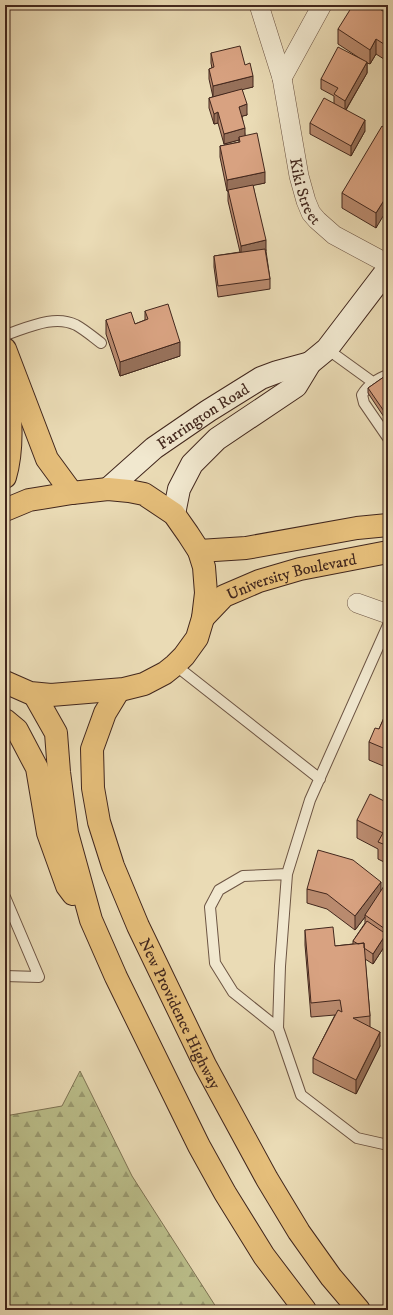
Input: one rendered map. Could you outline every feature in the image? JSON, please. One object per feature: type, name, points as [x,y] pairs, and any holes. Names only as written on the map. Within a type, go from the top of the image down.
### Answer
[{"type":"main road","points":[[5,349],[47,459],[72,493]]},
{"type":"main road","points":[[5,357],[10,423],[9,462],[5,477]]},
{"type":"main road","points":[[5,510],[29,500],[72,493],[108,490],[129,491],[144,494],[174,514],[199,551],[204,567],[206,593],[203,618],[197,638],[184,656],[175,665],[165,673],[144,684],[119,690],[51,695],[34,694],[5,682]]},
{"type":"main road","name":"University Boulevard","points":[[199,551],[246,548],[357,528],[388,525]]},
{"type":"main road","name":"University Boulevard","points":[[203,618],[224,596],[259,581],[300,569],[388,552]]},
{"type":"main road","name":"New Providence Highway","points":[[119,690],[105,713],[92,749],[93,788],[99,822],[114,866],[138,926],[204,1065],[298,1232],[359,1310]]},
{"type":"main road","points":[[34,694],[56,733],[59,772],[67,833],[91,920],[116,976],[203,1153],[225,1193],[264,1256],[305,1310]]},
{"type":"main road","points":[[5,720],[17,730],[37,768],[48,833],[67,886],[91,920]]},
{"type":"street","name":"Kiki Street","points":[[259,5],[282,78],[299,176],[306,201],[317,220],[334,235],[388,264]]},
{"type":"street","points":[[282,78],[322,5]]},
{"type":"street","name":"Farrington Road","points":[[174,514],[179,489],[192,464],[217,439],[296,386],[310,364],[327,349],[388,269]]},
{"type":"street","name":"Farrington Road","points":[[108,490],[154,448],[208,411],[261,378],[277,372],[310,364]]},
{"type":"street","points":[[357,603],[388,614]]},
{"type":"lane","points":[[5,335],[47,322],[61,320],[76,325],[101,343]]},
{"type":"lane","points":[[327,349],[374,383]]},
{"type":"lane","points":[[388,375],[384,376],[366,389],[362,395],[364,403],[388,438]]},
{"type":"lane","points":[[388,625],[310,800],[287,874],[280,966],[278,1028],[301,1095],[357,1138],[388,1145]]},
{"type":"lane","points":[[175,665],[320,779]]},
{"type":"lane","points":[[278,1028],[233,992],[215,963],[210,907],[219,890],[243,876],[287,874]]},
{"type":"lane","points":[[5,897],[39,977],[5,976]]},
{"type":"green space","points":[[80,1071],[132,1176],[218,1310],[5,1310],[5,1116],[62,1106]]},
{"type":"building","points":[[353,5],[373,5],[388,14],[385,19],[388,21],[387,46],[376,39],[370,50],[338,29]]},
{"type":"building","points":[[240,46],[245,65],[250,63],[253,76],[213,86],[209,69],[214,67],[211,53]]},
{"type":"building","points":[[338,47],[367,62],[345,101],[334,94],[338,88],[321,79]]},
{"type":"building","points":[[242,89],[247,104],[239,107],[245,128],[224,134],[218,112],[214,114],[209,98]]},
{"type":"building","points":[[324,98],[365,120],[351,146],[310,123]]},
{"type":"building","points":[[382,126],[388,130],[388,194],[376,213],[342,193]]},
{"type":"building","points":[[257,133],[265,172],[227,180],[220,146],[240,142],[239,137]]},
{"type":"building","points":[[253,185],[266,240],[241,246],[228,190]]},
{"type":"building","points":[[265,249],[270,279],[218,286],[214,256]]},
{"type":"building","points":[[168,304],[180,342],[120,362],[106,320],[131,312],[135,324],[148,319],[145,311]]},
{"type":"building","points":[[388,374],[388,417],[368,388]]},
{"type":"building","points":[[387,711],[388,750],[369,742],[375,728],[379,729]]},
{"type":"building","points":[[388,792],[388,846],[378,842],[383,833],[357,820],[370,794],[384,801]]},
{"type":"building","points":[[318,850],[353,860],[381,882],[355,916],[327,894],[307,889]]},
{"type":"building","points":[[384,886],[388,889],[388,931],[365,915]]},
{"type":"building","points":[[367,921],[386,934],[373,954],[364,948],[364,943],[358,944],[353,941]]},
{"type":"building","points":[[333,927],[335,946],[364,943],[370,1016],[353,1018],[380,1032],[356,1080],[313,1058],[338,1010],[342,1012],[340,1000],[311,1003],[305,930]]}]
